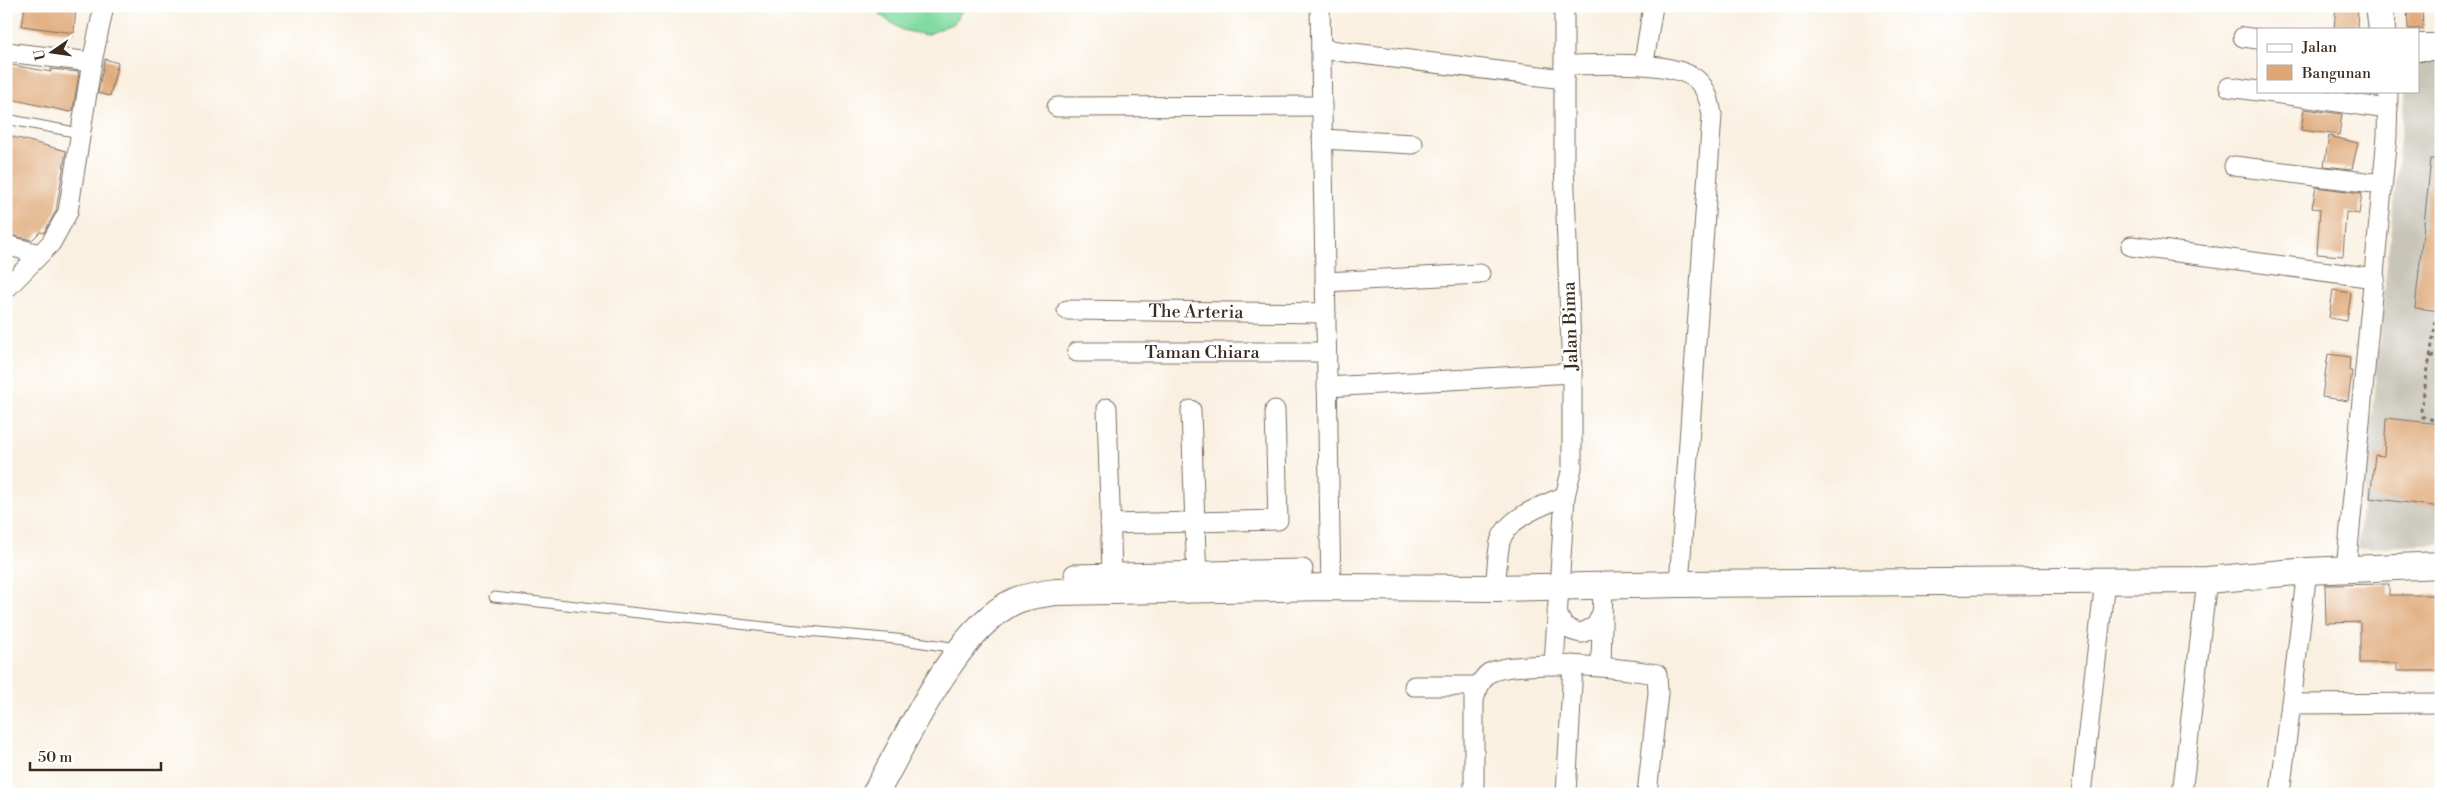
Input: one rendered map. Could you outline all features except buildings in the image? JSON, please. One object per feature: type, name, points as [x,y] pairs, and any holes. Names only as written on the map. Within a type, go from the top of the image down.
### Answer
[{"type":"street","points":[[6,289],[51,243],[68,212],[92,62],[104,6]]},
{"type":"street","points":[[1320,6],[1331,587]]},
{"type":"street","name":"Jalan Bima","points":[[1554,664],[1565,496],[1572,468],[1572,372],[1564,164],[1564,6]]},
{"type":"street","points":[[1646,56],[1653,6]]},
{"type":"street","points":[[2378,6],[2382,28]]},
{"type":"street","points":[[2420,47],[2441,47]]},
{"type":"street","points":[[1321,49],[1564,72],[1643,66],[1684,72],[1696,80],[1710,100],[1712,115],[1679,584]]},
{"type":"street","points":[[6,52],[92,62]]},
{"type":"street","points":[[2229,87],[2257,91]]},
{"type":"street","points":[[2272,92],[2388,100],[2374,278],[2346,570]]},
{"type":"street","points":[[1057,107],[1322,106]]},
{"type":"street","points":[[1322,139],[1413,144]]},
{"type":"street","points":[[2234,166],[2382,184]]},
{"type":"street","points":[[6,245],[39,254]]},
{"type":"street","points":[[2131,246],[2374,278]]},
{"type":"street","points":[[1325,282],[1480,274]]},
{"type":"street","name":"The Arteria","points":[[1067,310],[1326,313]]},
{"type":"street","name":"Taman Chiara","points":[[1077,352],[1326,352]]},
{"type":"street","points":[[1327,388],[1572,372]]},
{"type":"street","points":[[1107,408],[1112,573]]},
{"type":"street","points":[[1191,410],[1197,580]]},
{"type":"street","points":[[1110,524],[1278,520],[1275,410]]},
{"type":"street","points":[[1496,588],[1501,540],[1509,527],[1545,504],[1565,496]]},
{"type":"street","points":[[1074,574],[1112,573],[1197,580],[1331,587],[1496,588],[1558,597],[1603,585],[2206,580],[2307,571],[2441,565]]},
{"type":"street","points":[[875,794],[939,681],[960,649],[977,628],[996,612],[1016,601],[1056,592],[1197,580],[1303,568]]},
{"type":"street","points":[[2280,794],[2307,571]]},
{"type":"street","points":[[2081,794],[2105,580]]},
{"type":"street","points":[[2182,794],[2206,580]]},
{"type":"street","points":[[1601,665],[1603,585]]},
{"type":"street","points":[[1558,597],[1561,623],[1574,632],[1589,631],[1596,626],[1602,612]]},
{"type":"street","points":[[1474,794],[1474,699],[1478,686],[1488,674],[1503,668],[1554,664],[1601,665],[1657,674],[1658,693],[1647,794]]},
{"type":"street","points":[[1566,794],[1573,665]]},
{"type":"street","points":[[1414,686],[1478,686]]},
{"type":"street","points":[[2291,704],[2441,704]]},
{"type":"lane","points":[[6,119],[80,134]]},
{"type":"lane","points":[[494,597],[775,628],[896,639],[960,649]]},
{"type":"path","points":[[2436,321],[2421,410],[2423,417],[2441,422]]},
{"type":"path","points":[[2430,356],[2441,357]]},
{"type":"shaded area","points":[[2420,55],[2441,56],[2441,544],[2358,548],[2405,92],[2420,92]]},
{"type":"green space","points":[[878,6],[965,6],[954,23],[926,35],[902,30],[880,15]]}]
